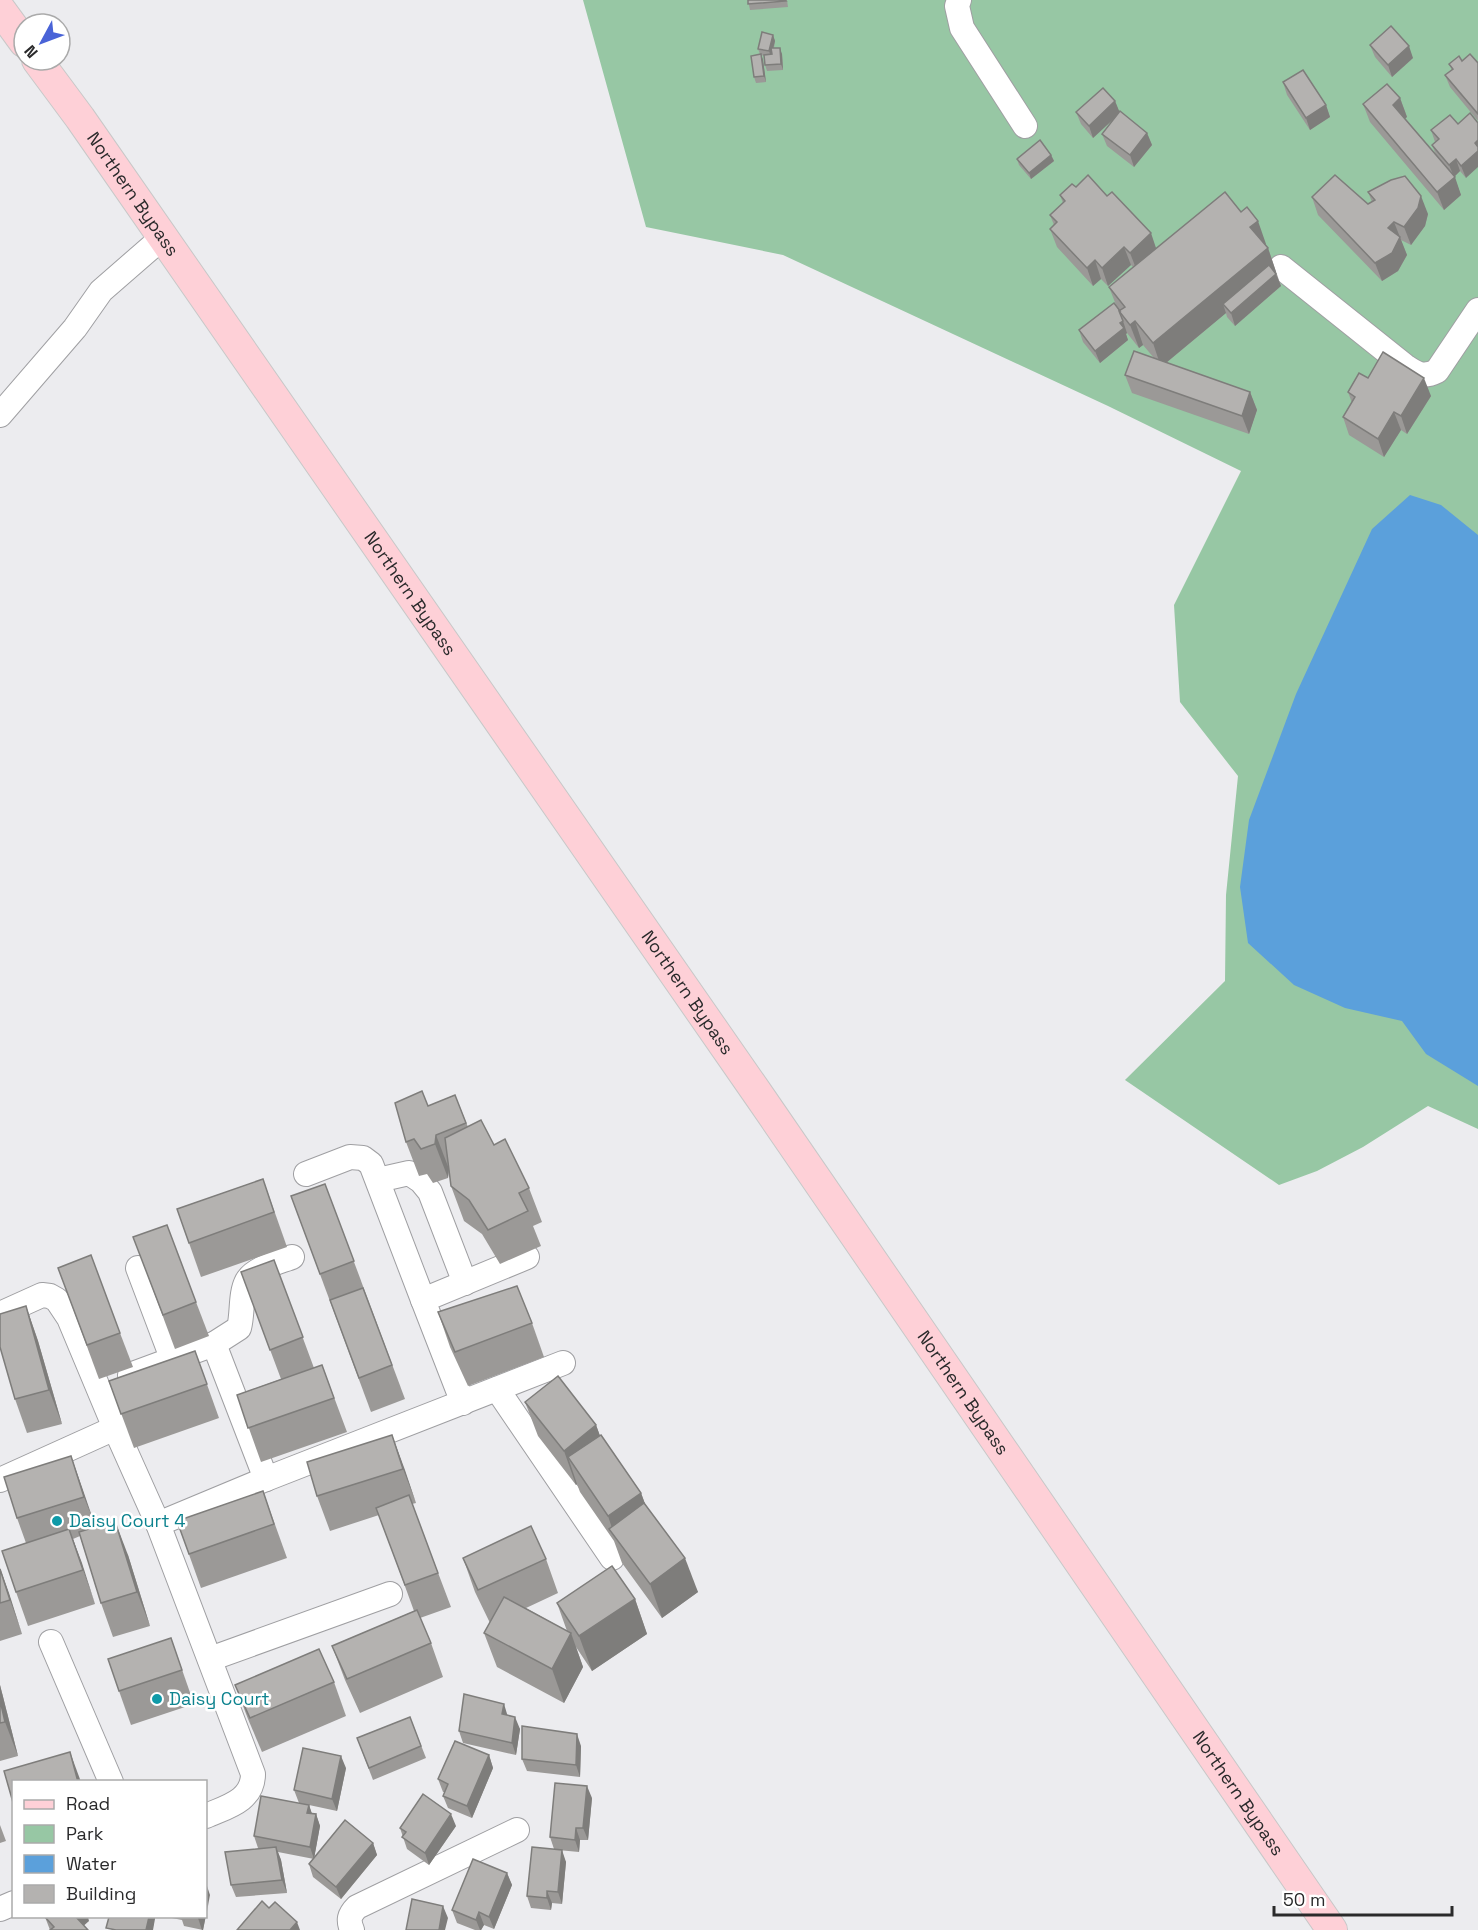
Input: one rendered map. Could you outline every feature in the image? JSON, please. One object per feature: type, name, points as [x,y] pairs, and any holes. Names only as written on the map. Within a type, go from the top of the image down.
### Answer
[{"type":"main road","points":[[0,9],[12,26]]},
{"type":"main road","name":"Northern Bypass","points":[[46,72],[747,1078],[1332,1930]]},
{"type":"street","points":[[959,0],[957,6],[962,28],[1025,126]]},
{"type":"street","points":[[0,416],[75,328],[101,291],[163,237]]},
{"type":"street","points":[[1281,267],[1420,376],[1437,371],[1478,310]]},
{"type":"street","points":[[306,1174],[350,1157],[363,1158],[371,1164],[463,1403]]},
{"type":"street","points":[[378,1180],[409,1173],[421,1181],[430,1192],[465,1283]]},
{"type":"street","points":[[98,1388],[172,1358],[214,1344],[239,1328],[247,1282],[252,1275],[292,1257]]},
{"type":"street","points":[[423,1300],[527,1257]]},
{"type":"street","points":[[138,1268],[172,1358]]},
{"type":"street","points":[[0,1314],[42,1295],[57,1300],[69,1318],[158,1524],[250,1764],[253,1783],[250,1791],[244,1797],[207,1816]]},
{"type":"street","points":[[214,1344],[266,1479]]},
{"type":"street","points":[[158,1524],[266,1479],[563,1363]]},
{"type":"street","points":[[496,1389],[612,1558]]},
{"type":"street","points":[[0,1480],[115,1428]]},
{"type":"street","points":[[210,1659],[390,1594]]},
{"type":"street","points":[[51,1642],[110,1780]]},
{"type":"street","points":[[352,1930],[349,1922],[351,1913],[357,1907],[517,1830]]},
{"type":"green space","points":[[583,0],[1478,0],[1478,1129],[1428,1106],[1363,1147],[1317,1171],[1279,1185],[1125,1080],[1225,981],[1226,895],[1238,776],[1180,702],[1174,605],[1241,471],[1108,406],[783,255],[646,227]]},
{"type":"water","points":[[1410,495],[1441,505],[1478,535],[1478,1086],[1426,1054],[1402,1021],[1345,1008],[1294,985],[1248,943],[1240,887],[1249,820],[1296,694],[1372,529]]},
{"type":"building","points":[[748,0],[785,0],[786,1],[748,4]]},
{"type":"building","points":[[1391,26],[1409,46],[1388,65],[1370,45]]},
{"type":"building","points":[[762,32],[773,35],[769,51],[758,49]]},
{"type":"building","points":[[771,48],[780,48],[781,64],[765,65],[764,55],[772,54]]},
{"type":"building","points":[[761,54],[764,76],[754,77],[751,56]]},
{"type":"building","points":[[1470,54],[1478,63],[1478,114],[1445,75],[1453,69],[1449,64],[1459,56],[1462,61]]},
{"type":"building","points":[[1303,70],[1326,105],[1306,118],[1283,82]]},
{"type":"building","points":[[1387,84],[1400,98],[1393,105],[1455,177],[1437,192],[1363,104]]},
{"type":"building","points":[[1103,88],[1115,101],[1089,126],[1076,112]]},
{"type":"building","points":[[1120,111],[1147,133],[1130,155],[1102,134]]},
{"type":"building","points":[[1470,113],[1478,123],[1478,140],[1475,143],[1478,151],[1461,166],[1456,159],[1449,165],[1432,145],[1439,139],[1431,130],[1450,115],[1458,124]]},
{"type":"building","points":[[1040,140],[1051,155],[1029,173],[1017,159]]},
{"type":"building","points":[[1088,175],[1107,196],[1112,192],[1151,233],[1130,253],[1124,247],[1102,268],[1095,260],[1087,268],[1050,229],[1057,222],[1050,215],[1065,201],[1060,195],[1072,184],[1076,187]]},
{"type":"building","points":[[1335,175],[1368,204],[1375,200],[1368,192],[1391,180],[1405,176],[1421,196],[1418,208],[1404,227],[1394,222],[1388,228],[1400,237],[1392,253],[1375,263],[1312,197]]},
{"type":"building","points":[[1225,192],[1241,212],[1247,207],[1258,221],[1250,227],[1268,248],[1153,343],[1135,321],[1130,325],[1119,311],[1125,307],[1109,287]]},
{"type":"building","points":[[1269,265],[1276,274],[1231,313],[1223,304]]},
{"type":"building","points":[[1114,303],[1120,311],[1123,321],[1120,323],[1124,328],[1095,351],[1079,330]]},
{"type":"building","points":[[1134,351],[1250,392],[1242,416],[1125,375]]},
{"type":"building","points":[[1383,352],[1424,378],[1401,416],[1394,412],[1378,439],[1343,417],[1355,397],[1348,392],[1359,373],[1368,378]]},
{"type":"building","points":[[422,1091],[428,1106],[455,1095],[466,1123],[436,1135],[435,1144],[421,1149],[414,1139],[406,1142],[395,1103]]},
{"type":"building","points":[[481,1120],[494,1145],[505,1139],[529,1188],[519,1193],[528,1211],[488,1230],[469,1200],[451,1186],[445,1138]]},
{"type":"building","points":[[263,1179],[274,1212],[189,1243],[177,1209]]},
{"type":"building","points":[[325,1184],[354,1261],[320,1274],[291,1196]]},
{"type":"building","points":[[167,1225],[196,1302],[163,1315],[133,1237]]},
{"type":"building","points":[[91,1255],[120,1333],[87,1345],[58,1268]]},
{"type":"building","points":[[274,1260],[303,1337],[270,1350],[241,1272]]},
{"type":"building","points":[[517,1286],[532,1323],[455,1352],[438,1312]]},
{"type":"building","points":[[363,1288],[392,1365],[359,1378],[330,1300]]},
{"type":"building","points":[[26,1306],[49,1390],[15,1399],[0,1347],[0,1314]]},
{"type":"building","points":[[195,1351],[207,1384],[121,1414],[109,1381]]},
{"type":"building","points":[[322,1365],[334,1398],[248,1428],[237,1395]]},
{"type":"building","points":[[558,1376],[596,1425],[564,1451],[525,1402]]},
{"type":"building","points":[[392,1435],[403,1469],[317,1496],[307,1462]]},
{"type":"building","points":[[601,1435],[641,1493],[608,1516],[568,1457]]},
{"type":"building","points":[[71,1456],[84,1497],[17,1518],[4,1477]]},
{"type":"building","points":[[263,1491],[274,1524],[189,1554],[177,1521]]},
{"type":"building","points":[[409,1495],[438,1573],[405,1585],[376,1508]]},
{"type":"building","points":[[644,1503],[685,1558],[650,1584],[609,1529]]},
{"type":"building","points":[[115,1521],[137,1592],[101,1603],[79,1532]]},
{"type":"building","points":[[531,1526],[546,1559],[478,1590],[463,1558]]},
{"type":"building","points":[[69,1529],[83,1570],[16,1592],[2,1551]]},
{"type":"building","points":[[612,1566],[635,1599],[579,1636],[557,1603]]},
{"type":"building","points":[[0,1569],[10,1600],[0,1603]]},
{"type":"building","points":[[504,1597],[571,1633],[552,1669],[484,1633]]},
{"type":"building","points":[[417,1610],[431,1643],[347,1679],[332,1646]]},
{"type":"building","points":[[171,1638],[182,1670],[119,1691],[108,1659]]},
{"type":"building","points":[[319,1649],[334,1682],[250,1718],[235,1685]]},
{"type":"building","points":[[464,1694],[504,1704],[502,1714],[515,1717],[512,1743],[459,1731]]},
{"type":"building","points":[[0,1700],[5,1722],[0,1723]]},
{"type":"building","points":[[410,1717],[421,1746],[369,1768],[357,1738]]},
{"type":"building","points":[[522,1726],[577,1734],[576,1765],[522,1759]]},
{"type":"building","points":[[455,1741],[489,1755],[467,1806],[443,1796],[448,1784],[438,1779]]},
{"type":"building","points":[[303,1748],[341,1756],[332,1799],[294,1790]]},
{"type":"building","points":[[70,1752],[77,1780],[12,1780],[12,1799],[4,1771]]},
{"type":"building","points":[[555,1783],[587,1786],[583,1828],[576,1828],[575,1840],[550,1837]]},
{"type":"building","points":[[423,1794],[451,1814],[425,1853],[402,1837],[406,1832],[400,1828]]},
{"type":"building","points":[[261,1796],[309,1805],[307,1813],[316,1814],[310,1847],[254,1836]]},
{"type":"building","points":[[345,1820],[373,1843],[336,1887],[309,1864]]},
{"type":"building","points":[[276,1847],[282,1880],[231,1885],[225,1852]]},
{"type":"building","points":[[532,1847],[562,1850],[558,1892],[547,1891],[547,1898],[527,1896]]},
{"type":"building","points":[[473,1859],[507,1873],[489,1917],[479,1912],[476,1920],[452,1910]]},
{"type":"building","points":[[412,1899],[443,1906],[439,1930],[406,1930]]},
{"type":"building","points":[[262,1901],[269,1908],[275,1902],[297,1922],[290,1930],[237,1930]]},
{"type":"building","points":[[46,1918],[77,1918],[88,1930],[50,1930],[54,1927]]},
{"type":"building","points":[[109,1918],[149,1918],[146,1930],[106,1928]]},
{"type":"place","name":"Daisy Court 4","points":[[57,1521]]},
{"type":"place","name":"Daisy Court","points":[[157,1699]]}]
